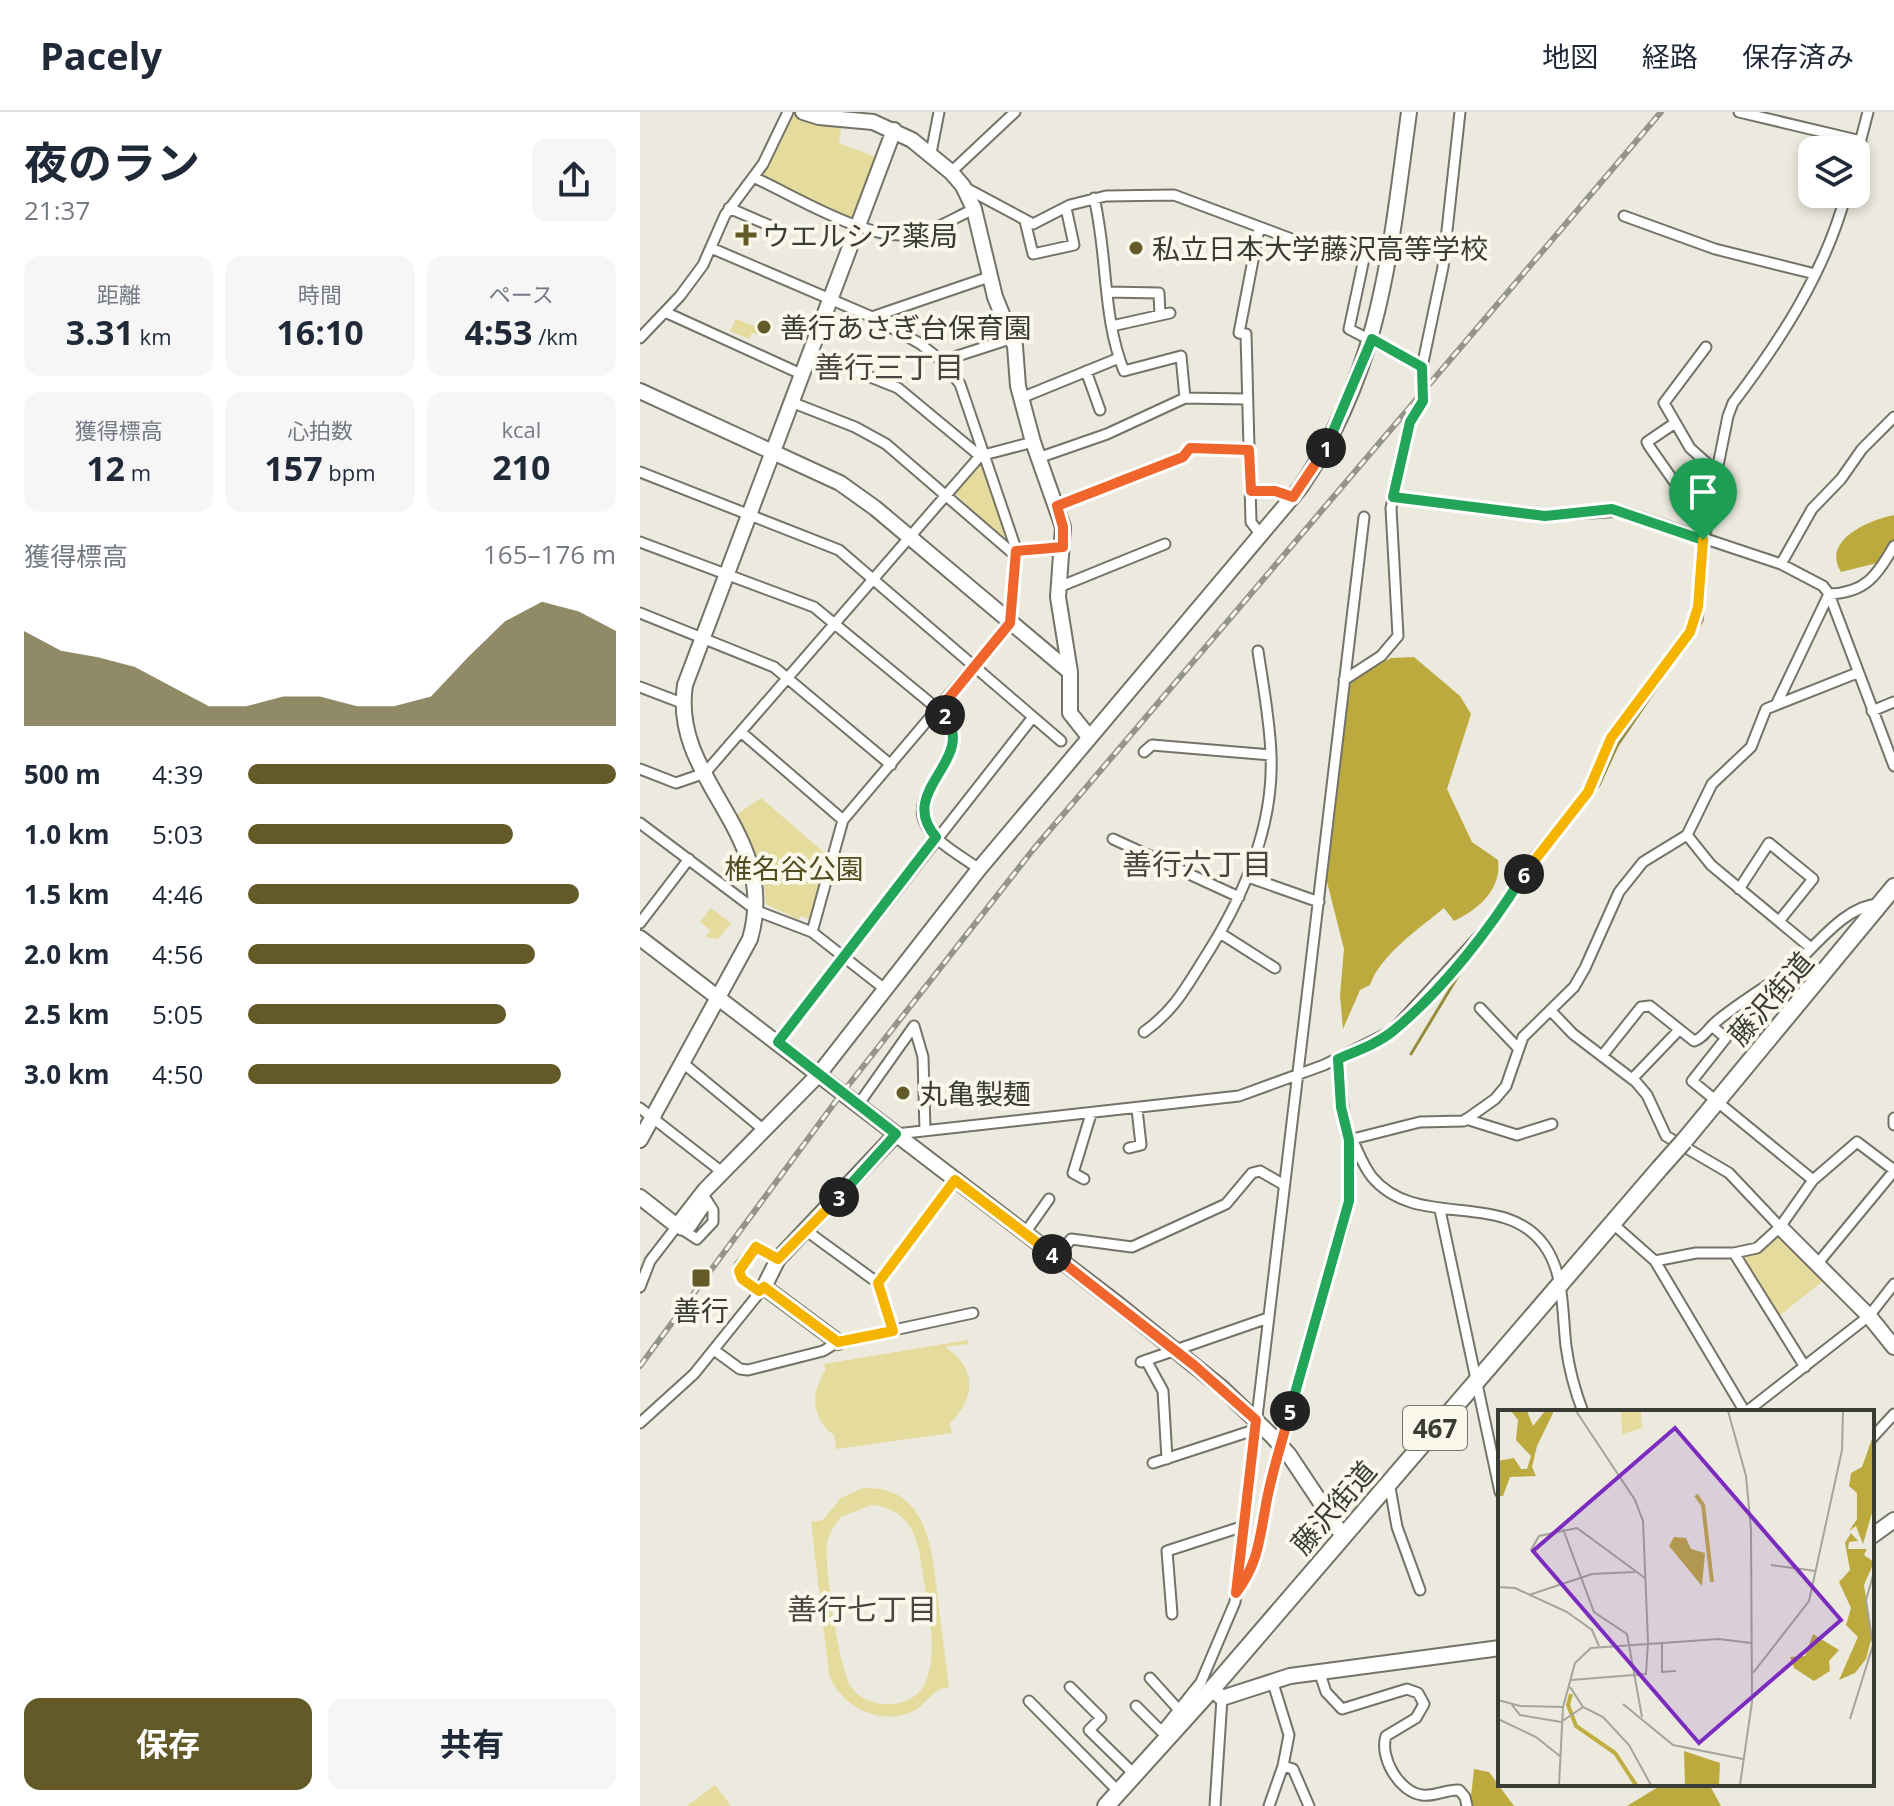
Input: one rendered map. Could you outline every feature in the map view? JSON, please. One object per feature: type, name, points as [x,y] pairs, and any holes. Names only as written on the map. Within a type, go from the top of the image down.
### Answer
[{"type":"highway","name":"藤沢街道","points":[[1106,1806],[1135,1775],[1169,1730],[1217,1693],[1343,1536],[1684,1141],[1894,887]]},
{"type":"street","points":[[640,338],[691,283],[729,208],[755,178],[788,112]]},
{"type":"street","points":[[803,112],[850,118],[894,130],[931,153],[951,172],[963,186],[974,209],[989,277],[1013,338],[1021,398],[1033,442],[1063,527],[1059,610],[1070,672],[1070,713],[1089,737]]},
{"type":"street","points":[[931,153],[939,112]]},
{"type":"street","points":[[951,172],[1015,112]]},
{"type":"street","points":[[640,1287],[650,1261],[705,1198],[722,1172],[819,1074],[979,869],[1293,497],[1331,440],[1372,339],[1385,285],[1409,112]]},
{"type":"street","points":[[1344,680],[1381,656],[1398,636],[1391,555],[1393,497],[1410,422],[1423,401],[1422,367],[1443,267],[1460,112]]},
{"type":"street","points":[[1739,112],[1840,136]]},
{"type":"street","points":[[1862,136],[1868,112]]},
{"type":"street","points":[[640,1140],[646,1113],[683,1063],[720,998],[750,939],[757,911],[753,867],[686,732],[682,703],[702,637],[894,130]]},
{"type":"street","points":[[755,178],[859,226],[891,236],[912,235],[974,209]]},
{"type":"street","points":[[963,186],[1025,221],[1040,222],[1094,198],[1129,193],[1174,195],[1209,205],[1259,229],[1305,244],[1365,254],[1349,329],[1422,367]]},
{"type":"street","points":[[1094,198],[1103,236],[1112,326],[1124,371],[1181,356],[1185,398]]},
{"type":"street","points":[[729,208],[773,227]]},
{"type":"street","points":[[1025,221],[1033,254],[1074,245],[1066,208]]},
{"type":"street","points":[[640,1423],[676,1392],[714,1350],[762,1289],[778,1259],[808,1232],[896,1134],[1239,1096],[1298,1076],[1392,1031],[1428,996],[1495,919],[1540,850],[1588,792],[1611,738],[1690,632],[1698,607],[1703,540],[1733,403],[1784,335],[1815,274],[1841,208]]},
{"type":"street","points":[[1624,216],[1715,249],[1815,274]]},
{"type":"street","points":[[1259,229],[1239,333],[1246,334],[1251,522],[1261,535]]},
{"type":"street","points":[[711,248],[872,317],[919,343],[942,361],[960,384],[1016,553],[1010,623],[976,668],[843,820],[812,932]]},
{"type":"street","points":[[872,317],[989,277]]},
{"type":"street","points":[[1108,292],[1159,293],[1165,314],[1112,326]]},
{"type":"street","points":[[665,312],[801,374]]},
{"type":"street","points":[[942,361],[1013,338]]},
{"type":"street","points":[[1706,347],[1664,403],[1690,448],[1718,473]]},
{"type":"street","points":[[810,353],[898,388],[982,456]]},
{"type":"street","points":[[1021,398],[1119,358]]},
{"type":"street","points":[[1086,371],[1100,410]]},
{"type":"street","points":[[640,391],[840,483],[909,536],[1070,672]]},
{"type":"street","points":[[1038,458],[1107,434],[1185,398],[1246,399]]},
{"type":"street","points":[[791,402],[855,427],[886,444],[1016,553],[1063,547]]},
{"type":"street","points":[[1781,564],[1812,509],[1841,479],[1862,449],[1894,417]]},
{"type":"street","points":[[1675,423],[1647,442],[1680,490],[1708,515]]},
{"type":"street","points":[[640,769],[676,783],[705,773],[834,620],[982,456],[1033,442]]},
{"type":"street","points":[[1057,506],[1183,457],[1190,448],[1249,450]]},
{"type":"street","points":[[640,472],[748,516],[822,540],[873,576],[1061,741]]},
{"type":"street","points":[[1251,491],[1275,491],[1293,497]]},
{"type":"street","points":[[1393,497],[1545,516],[1612,509],[1781,564],[1823,586],[1829,594],[1894,766]]},
{"type":"street","points":[[1136,1706],[1161,1731],[1169,1730],[1179,1710],[1201,1682],[1236,1593],[1364,517]]},
{"type":"street","points":[[640,542],[797,599],[834,620],[939,710],[949,720],[952,736],[947,760],[924,799],[924,818],[936,837],[979,869]]},
{"type":"street","points":[[1059,587],[1165,544]]},
{"type":"street","points":[[1829,594],[1849,593],[1864,587],[1894,546]]},
{"type":"street","points":[[1777,703],[1829,594]]},
{"type":"street","points":[[640,613],[702,637],[788,677],[891,765]]},
{"type":"street","points":[[1144,1032],[1170,1012],[1220,933],[1248,877],[1263,829],[1271,755],[1258,651]]},
{"type":"street","points":[[1466,1119],[1495,1099],[1506,1086],[1517,1047],[1533,1024],[1551,1011],[1574,987],[1619,892],[1643,862],[1687,835],[1712,784],[1744,756],[1766,709],[1857,673]]},
{"type":"street","points":[[640,687],[682,703]]},
{"type":"street","points":[[1872,711],[1894,702]]},
{"type":"street","points":[[778,1042],[1033,717]]},
{"type":"street","points":[[741,732],[843,820]]},
{"type":"street","points":[[1144,752],[1152,745],[1271,755]]},
{"type":"street","points":[[640,823],[757,911],[812,932],[886,990]]},
{"type":"street","points":[[1687,835],[1711,865],[1811,948]]},
{"type":"street","points":[[1113,839],[1239,897]]},
{"type":"street","points":[[1739,889],[1769,843],[1813,879],[1780,920]]},
{"type":"street","points":[[640,923],[689,859]]},
{"type":"street","points":[[1248,877],[1319,902]]},
{"type":"street","points":[[1602,1056],[1641,1007],[1650,1006],[1694,1041],[1701,1039],[1712,1026],[1851,914],[1869,905],[1882,904]]},
{"type":"street","points":[[1220,933],[1275,968]]},
{"type":"street","points":[[640,938],[1175,1350],[1255,1425],[1273,1437],[1289,1455],[1343,1536]]},
{"type":"street","points":[[1480,1008],[1517,1047]]},
{"type":"street","points":[[1551,1011],[1573,1034],[1632,1079],[1647,1095],[1666,1136],[1729,1173],[1869,1316],[1894,1347]]},
{"type":"street","points":[[858,1105],[914,1026],[923,1057],[925,1131]]},
{"type":"street","points":[[1712,1026],[1726,1038],[1692,1081],[1813,1180]]},
{"type":"street","points":[[1632,1079],[1679,1030]]},
{"type":"street","points":[[1338,1059],[1341,1107],[1350,1139],[1367,1170],[1379,1184],[1440,1210],[1493,1212],[1509,1218],[1544,1244],[1564,1300],[1566,1351],[1582,1410]]},
{"type":"street","points":[[683,1063],[764,1130]]},
{"type":"street","points":[[1129,1148],[1141,1145],[1137,1109]]},
{"type":"street","points":[[646,1113],[722,1172]]},
{"type":"street","points":[[1084,1179],[1073,1173],[1091,1114]]},
{"type":"street","points":[[1894,1118],[1894,1125]]},
{"type":"street","points":[[1350,1139],[1420,1122],[1466,1119],[1517,1135],[1552,1124]]},
{"type":"street","points":[[1236,1593],[1253,1571],[1287,1421],[1345,1219],[1351,1172],[1350,1139]]},
{"type":"street","points":[[1655,1261],[1696,1253],[1734,1253],[1757,1248],[1780,1227],[1813,1180],[1857,1142],[1894,1170],[1818,1263]]},
{"type":"street","points":[[1057,1258],[1071,1239],[1132,1247],[1226,1204],[1252,1173],[1260,1171],[1284,1185]]},
{"type":"street","points":[[878,1283],[955,1180]]},
{"type":"street","points":[[640,1197],[690,1237],[702,1236],[715,1216],[705,1198]]},
{"type":"street","points":[[1025,1233],[1049,1199]]},
{"type":"street","points":[[1440,1210],[1498,1483]]},
{"type":"street","points":[[1612,1223],[1655,1261],[1744,1410]]},
{"type":"street","points":[[808,1232],[878,1283],[893,1331]]},
{"type":"street","points":[[778,1259],[756,1247],[740,1266],[742,1279],[762,1289],[838,1342]]},
{"type":"street","points":[[1734,1253],[1805,1367]]},
{"type":"street","points":[[1748,1410],[1869,1316],[1894,1284]]},
{"type":"street","points":[[714,1350],[740,1369],[748,1370],[823,1351],[838,1342],[973,1313]]},
{"type":"street","points":[[1167,1459],[1163,1391],[1156,1373],[1144,1361],[1268,1318]]},
{"type":"street","points":[[1874,1436],[1894,1414]]},
{"type":"street","points":[[1153,1463],[1255,1425]]},
{"type":"street","points":[[1389,1482],[1397,1527],[1420,1590]]},
{"type":"street","points":[[1874,1535],[1894,1520]]},
{"type":"street","points":[[1172,1614],[1167,1551],[1244,1526]]},
{"type":"street","points":[[1215,1806],[1217,1693],[1272,1680],[1498,1648]]},
{"type":"street","points":[[1320,1674],[1326,1692],[1342,1709],[1401,1690],[1418,1693],[1424,1704],[1419,1714],[1386,1736],[1384,1747],[1390,1766],[1401,1783],[1415,1794],[1427,1796],[1459,1790],[1467,1806]]},
{"type":"street","points":[[1150,1678],[1179,1710]]},
{"type":"street","points":[[1269,1806],[1283,1766],[1289,1735],[1272,1680]]},
{"type":"street","points":[[1070,1687],[1101,1718],[1089,1730],[1135,1775]]},
{"type":"street","points":[[1029,1701],[1119,1792]]},
{"type":"street","points":[[1283,1766],[1293,1769],[1309,1806]]},
{"type":"green space","points":[[792,114],[842,123],[839,143],[878,158],[854,219],[761,177]]},
{"type":"green space","points":[[736,319],[761,329],[759,335],[752,333],[749,339],[730,331]]},
{"type":"green space","points":[[982,461],[1010,542],[1009,543],[953,492]]},
{"type":"green space","name":"椎名谷公園","points":[[761,798],[829,857],[811,920],[801,916],[799,920],[766,904],[763,875],[734,816]]},
{"type":"green space","points":[[711,908],[731,923],[718,939],[705,937],[710,930],[700,922]]},
{"type":"green space","points":[[1785,1233],[1828,1277],[1779,1316],[1742,1257],[1760,1250]]},
{"type":"green space","points":[[968,1340],[968,1344],[945,1347],[963,1363],[969,1382],[965,1403],[950,1423],[952,1433],[836,1449],[834,1435],[821,1421],[815,1404],[817,1387],[826,1370],[824,1364]]},
{"type":"green space","points":[[863,1488],[885,1490],[902,1498],[915,1510],[929,1543],[949,1687],[938,1690],[918,1708],[901,1715],[888,1717],[864,1711],[842,1696],[829,1674],[811,1522],[823,1520],[841,1498]],"holes":[[[871,1505],[884,1507],[903,1518],[918,1546],[932,1650],[929,1671],[922,1688],[909,1699],[889,1704],[864,1698],[855,1692],[847,1678],[834,1618],[827,1556],[829,1537],[841,1517]]]},
{"type":"green space","points":[[715,1785],[731,1806],[687,1806]]},
{"type":"shaded area","points":[[1894,515],[1894,547],[1881,562],[1841,572],[1837,550],[1842,541],[1861,527]]},
{"type":"shaded area","points":[[1414,657],[1460,696],[1471,714],[1447,789],[1472,842],[1498,860],[1498,870],[1492,889],[1480,904],[1454,921],[1444,908],[1392,952],[1370,985],[1360,990],[1343,1029],[1340,995],[1344,949],[1326,878],[1351,679],[1391,658]]},
{"type":"shaded area","points":[[1474,1769],[1489,1772],[1514,1806],[1470,1806]]},
{"type":"shaded area","points":[[1660,1786],[1710,1786],[1721,1806],[1627,1806]]},
{"type":"waterway","points":[[1715,503],[1729,484]]},
{"type":"waterway","points":[[1710,538],[1713,514]]},
{"type":"waterway","points":[[1411,1054],[1464,966],[1488,938],[1544,855],[1599,785],[1617,746],[1702,621],[1709,545]]},
{"type":"railway","points":[[640,1366],[836,1101],[1032,851],[1661,112]]},
{"type":"place","name":"ウエルシア薬局","points":[[746,235]]},
{"type":"place","name":"私立日本大学藤沢高等学校","points":[[1136,248]]},
{"type":"place","name":"善行あさぎ台保育園","points":[[764,327]]},
{"type":"place","name":"丸亀製麺","points":[[903,1093]]},
{"type":"place","name":"善行","points":[[701,1278]]},
{"type":"district","name":"善行三丁目","points":[[889,366]]},
{"type":"district","name":"善行六丁目","points":[[1197,863]]},
{"type":"district","name":"善行七丁目","points":[[862,1608]]},
{"type":"route","points":[[1372,339],[1422,367],[1424,397],[1410,422],[1393,497],[1545,516],[1612,509],[1638,515],[1703,540],[1698,607],[1690,632],[1611,738],[1588,792],[1545,843],[1495,919],[1428,996],[1392,1031],[1338,1059],[1341,1107],[1349,1140],[1349,1201],[1265,1509],[1262,1539],[1253,1571],[1236,1593],[1256,1420],[1222,1388],[1119,1305],[955,1180],[878,1283],[893,1331],[838,1342],[764,1287],[759,1291],[742,1279],[740,1266],[756,1247],[765,1249],[778,1259],[808,1232],[896,1134],[778,1042],[936,837],[926,826],[924,799],[952,748],[951,725],[939,710],[1010,623],[1016,551],[1063,547],[1063,527],[1057,506],[1183,457],[1190,448],[1249,450],[1251,491],[1275,491],[1293,497],[1331,440],[1372,339]]}]
